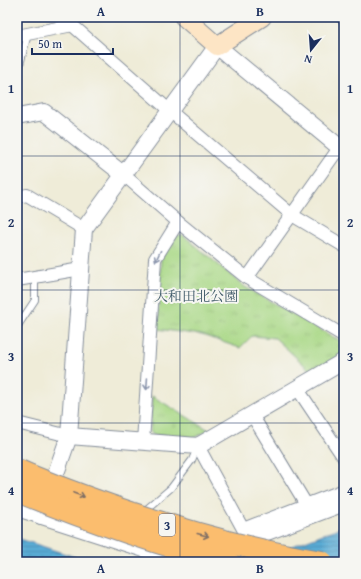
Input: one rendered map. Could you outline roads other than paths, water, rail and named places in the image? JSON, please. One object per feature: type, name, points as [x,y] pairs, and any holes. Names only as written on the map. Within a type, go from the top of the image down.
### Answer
[{"type":"highway","name":"3","points":[[17,470],[75,494],[196,534],[322,562]]},
{"type":"highway","name":"3","points":[[17,491],[122,531],[228,562]]},
{"type":"main road","points":[[184,17],[217,46],[262,17]]},
{"type":"street","points":[[63,17],[292,216],[344,246]]},
{"type":"street","points":[[22,35],[73,25]]},
{"type":"street","points":[[42,516],[69,436],[84,229],[217,46],[342,148],[246,278]]},
{"type":"street","points":[[17,117],[44,112],[124,175],[246,278],[344,336]]},
{"type":"street","points":[[17,197],[28,195],[84,229]]},
{"type":"street","points":[[143,442],[155,259],[178,222]]},
{"type":"street","points":[[17,280],[81,269]]},
{"type":"street","points":[[17,423],[69,436],[198,446],[344,361]]},
{"type":"street","points":[[297,388],[344,458]]},
{"type":"street","points":[[252,415],[306,504]]},
{"type":"street","points":[[198,446],[243,528],[344,490]]},
{"type":"street","points":[[17,508],[184,562],[197,561],[214,552],[344,503]]},
{"type":"lane","points":[[17,76],[22,35]]},
{"type":"lane","points":[[17,327],[35,300],[35,277]]},
{"type":"lane","points":[[116,540],[147,507],[171,488],[192,460],[198,446]]},
{"type":"water","points":[[344,526],[344,562],[252,562],[256,557],[284,549]]},
{"type":"water","points":[[17,538],[84,560],[91,562],[17,562]]},
{"type":"park label","name":"大和田北公園","points":[[196,296]]}]
